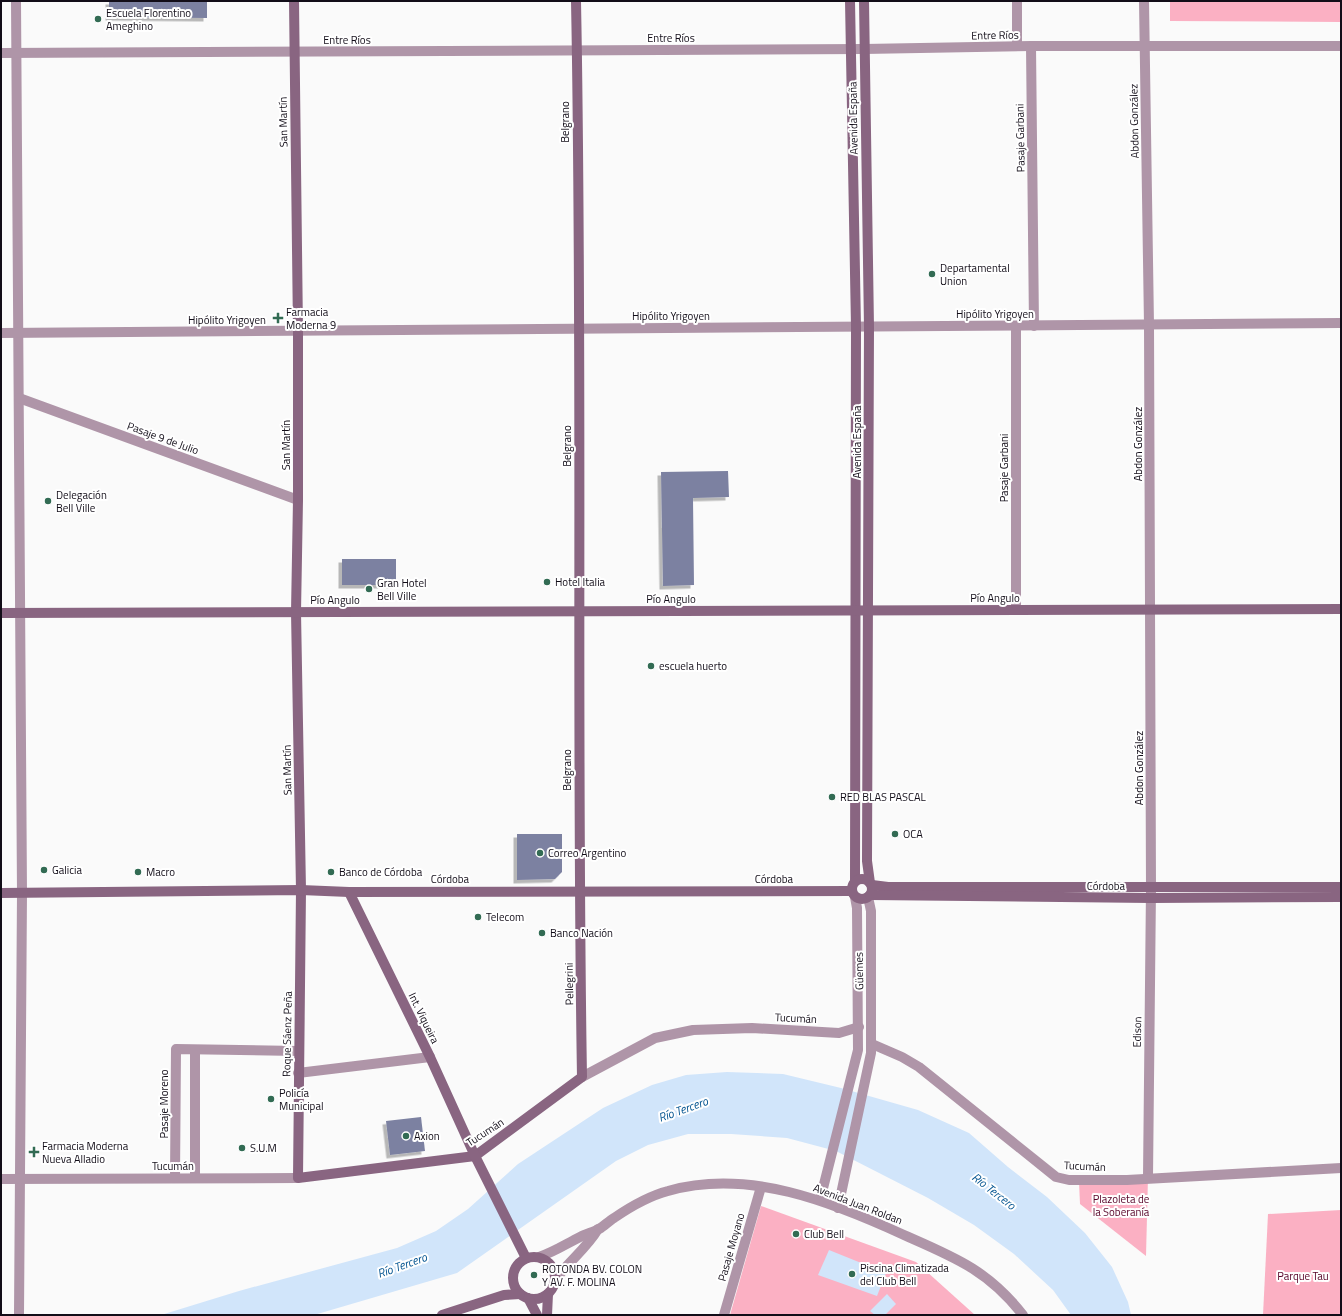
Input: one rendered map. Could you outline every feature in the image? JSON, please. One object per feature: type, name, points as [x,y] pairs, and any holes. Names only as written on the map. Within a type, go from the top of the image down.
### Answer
[{"type":"street","points":[[16,1],[22,893],[19,1315]]},
{"type":"street","name":"San Martín","points":[[294,1],[298,331],[298,500],[296,612],[301,890]]},
{"type":"street","name":"Belgrano","points":[[576,1],[579,329],[579,891]]},
{"type":"street","name":"Avenida España","points":[[850,1],[856,327],[854,890]]},
{"type":"street","name":"Avenida España","points":[[864,1],[869,327],[867,861],[870,890]]},
{"type":"street","points":[[1017,1],[1017,46]]},
{"type":"street","name":"Abdon González","points":[[1144,1],[1150,325],[1151,893]]},
{"type":"street","name":"Entre Ríos","points":[[1,53],[864,49],[1017,46],[1341,46]]},
{"type":"street","name":"Pasaje Garbani","points":[[1031,46],[1034,326]]},
{"type":"street","name":"Hipólito Yrigoyen","points":[[1,333],[1341,323]]},
{"type":"street","name":"Pasaje Garbani","points":[[1016,326],[1016,610]]},
{"type":"street","name":"Pasaje 9 de Julio","points":[[19,398],[298,500]]},
{"type":"street","name":"Pío Angulo","points":[[1,613],[1341,609]]},
{"type":"street","points":[[865,879],[870,890],[862,899],[854,890],[865,879]]},
{"type":"street","name":"Córdoba","points":[[870,890],[896,887],[1341,897]]},
{"type":"street","name":"Córdoba","points":[[1151,893],[1341,887]]},
{"type":"street","name":"Córdoba","points":[[1,893],[301,890],[349,892],[854,890]]},
{"type":"street","name":"Roque Sáenz Peña","points":[[298,1178],[298,1050],[301,890]]},
{"type":"street","name":"Güemes","points":[[820,1200],[858,1050],[859,1032],[854,890]]},
{"type":"street","name":"Güemes","points":[[838,1208],[872,1044],[870,890]]},
{"type":"street","name":"Pellegrini","points":[[579,891],[582,1077]]},
{"type":"street","name":"Int. Viqueira","points":[[349,892],[430,1057],[475,1156],[526,1258]]},
{"type":"street","name":"Edison","points":[[1148,1177],[1151,893]]},
{"type":"street","name":"Tucumán","points":[[1,1179],[298,1178],[475,1156],[582,1077],[655,1038],[693,1030],[752,1028],[839,1033],[859,1032]]},
{"type":"street","name":"Tucumán","points":[[872,1044],[902,1057],[919,1067],[1056,1177],[1069,1180],[1127,1180],[1148,1177],[1341,1168]]},
{"type":"street","name":"Pasaje Moreno","points":[[175,1178],[176,1049],[298,1050]]},
{"type":"street","points":[[195,1050],[195,1178]]},
{"type":"street","points":[[298,1073],[430,1057]]},
{"type":"street","name":"Avenida Juan Roldan","points":[[539,1257],[556,1251],[580,1237],[598,1229],[636,1204],[666,1191],[694,1185],[728,1183],[761,1186],[820,1200],[874,1221],[959,1260],[992,1282],[1007,1295],[1023,1315]]},
{"type":"street","name":"Pasaje Moyano","points":[[724,1315],[761,1186]]},
{"type":"street","name":"Avenida Juan Roldan","points":[[556,1279],[564,1268],[586,1247],[598,1229]]},
{"type":"street","points":[[442,1315],[504,1295],[524,1296],[536,1299],[548,1294],[554,1287],[556,1279],[553,1267],[547,1260],[539,1257],[526,1258],[519,1263],[514,1270],[514,1283],[524,1296],[537,1315]]},
{"type":"street","points":[[484,1301],[514,1283]]},
{"type":"street","points":[[547,1315],[548,1294]]},
{"type":"green space","points":[[1170,1],[1341,1],[1341,22],[1170,21]]},
{"type":"green space","name":"Plazoleta de la Soberanía","points":[[1148,1177],[1146,1256],[1080,1204],[1079,1182]]},
{"type":"green space","name":"Club Bell","points":[[761,1206],[916,1262],[975,1315],[730,1315]]},
{"type":"green space","name":"Parque Tau","points":[[1341,1210],[1341,1315],[1263,1315],[1268,1214]]},
{"type":"water","name":"Río Tercero","points":[[727,1072],[783,1074],[841,1088],[918,1110],[969,1133],[1008,1167],[1047,1197],[1085,1233],[1112,1267],[1128,1302],[1131,1315],[1071,1315],[1053,1290],[1014,1254],[974,1225],[928,1198],[836,1151],[787,1138],[731,1134],[688,1134],[648,1145],[616,1161],[457,1273],[314,1315],[161,1315],[239,1291],[397,1248],[436,1231],[468,1209],[518,1164],[603,1108],[652,1085],[686,1075]]},
{"type":"water","name":"Piscina Climatizada del Club Bell","points":[[829,1250],[886,1273],[877,1296],[818,1275]]},
{"type":"water","points":[[887,1294],[896,1304],[885,1315],[875,1315],[870,1311]]},
{"type":"building","points":[[109,1],[207,1],[207,18],[109,17]]},
{"type":"building","points":[[728,471],[729,497],[693,498],[694,585],[663,586],[661,472]]},
{"type":"building","points":[[342,559],[396,559],[396,585],[342,585]]},
{"type":"building","name":"Correo Argentino","points":[[517,834],[562,834],[562,872],[555,879],[517,880]]},
{"type":"building","name":"Axion","points":[[421,1117],[425,1151],[390,1155],[386,1121]]},
{"type":"place","name":"Escuela Florentino Ameghino","points":[[98,19]]},
{"type":"place","name":"Departamental Union","points":[[932,274]]},
{"type":"place","name":"Farmacia Moderna 9","points":[[278,318]]},
{"type":"place","name":"Delegación Bell Ville","points":[[48,501]]},
{"type":"place","name":"Hotel Italia","points":[[547,582]]},
{"type":"place","name":"Gran Hotel Bell Ville","points":[[369,589]]},
{"type":"place","name":"escuela huerto","points":[[651,666]]},
{"type":"place","name":"RED BLAS PASCAL","points":[[832,797]]},
{"type":"place","name":"OCA","points":[[895,834]]},
{"type":"place","name":"Correo Argentino","points":[[540,853]]},
{"type":"place","name":"Galicia","points":[[44,870]]},
{"type":"place","name":"Macro","points":[[138,872]]},
{"type":"place","name":"Banco de Córdoba","points":[[331,872]]},
{"type":"place","name":"Telecom","points":[[478,917]]},
{"type":"place","name":"Banco Nación","points":[[542,933]]},
{"type":"place","name":"Policía Municipal","points":[[271,1099]]},
{"type":"place","name":"Axion","points":[[406,1136]]},
{"type":"place","name":"S.U.M","points":[[242,1148]]},
{"type":"place","name":"Farmacia Moderna Nueva Alladio","points":[[34,1152]]},
{"type":"place","name":"Club Bell","points":[[796,1234]]},
{"type":"place","name":"Piscina Climatizada del Club Bell","points":[[852,1274]]},
{"type":"place","name":"ROTONDA BV. COLON Y AV. F. MOLINA","points":[[534,1275]]}]
